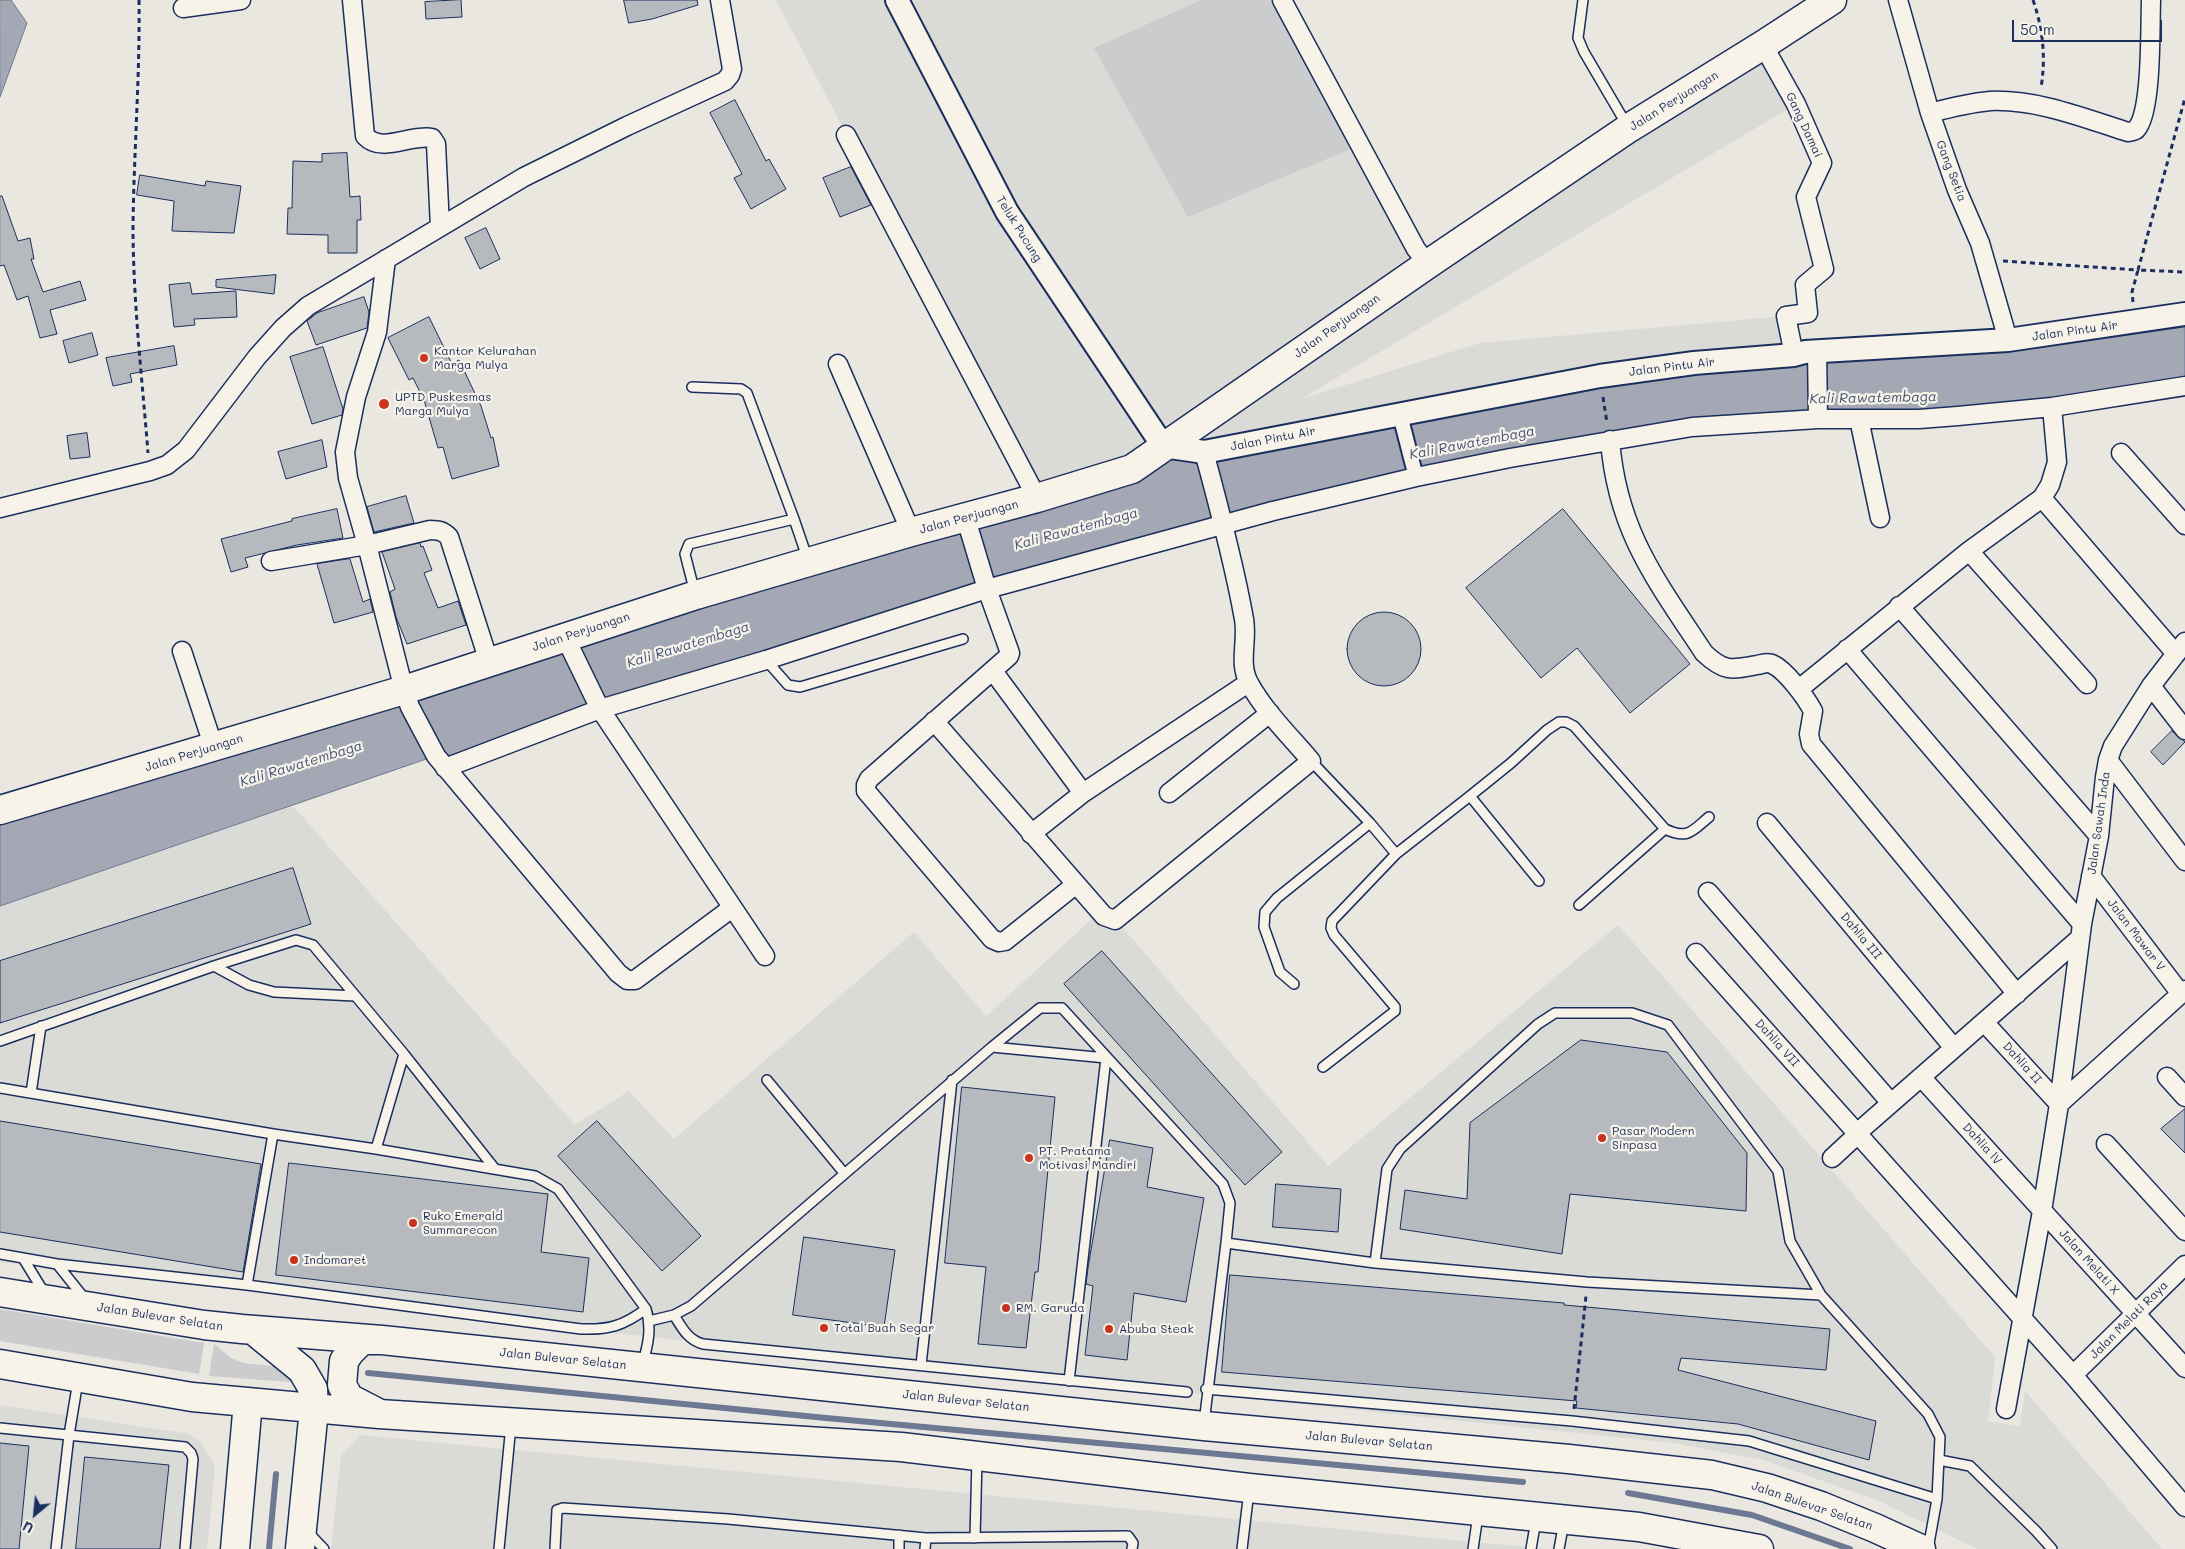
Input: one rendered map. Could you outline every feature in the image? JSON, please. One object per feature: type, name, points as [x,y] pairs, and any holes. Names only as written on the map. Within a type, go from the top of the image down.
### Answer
[{"type":"main road","name":"Jalan Perjuangan","points":[[0,810],[214,748],[407,698],[490,662],[569,646],[696,596],[911,532],[968,526],[1037,498],[1132,469],[1428,264],[1629,128],[1832,0]]},
{"type":"main road","name":"Jalan Bulevar Selatan","points":[[0,1292],[204,1325],[382,1340],[1204,1426],[1569,1459],[1712,1475],[1768,1488],[1821,1506],[1921,1549]]},
{"type":"main road","points":[[254,1330],[302,1370],[312,1389],[314,1409],[301,1537]]},
{"type":"main road","points":[[379,1414],[349,1398],[342,1385],[344,1362],[350,1352],[362,1340],[382,1340]]},
{"type":"main road","points":[[0,1364],[192,1397],[379,1414],[901,1447],[1250,1488],[1639,1527],[1759,1549]]},
{"type":"main road","points":[[235,1549],[248,1402]]},
{"type":"main road","points":[[246,1441],[251,1430],[262,1422],[284,1422],[302,1430],[311,1438]]},
{"type":"street","points":[[182,8],[241,0]]},
{"type":"street","points":[[352,0],[365,136],[371,143],[380,144],[425,137],[432,138],[436,144],[440,227]]},
{"type":"street","points":[[0,508],[150,471],[167,465],[186,450],[257,357],[283,328],[308,306],[524,177],[725,81],[732,69],[720,0]]},
{"type":"street","name":"Teluk Pucung","points":[[897,0],[1007,212],[1163,446]]},
{"type":"street","points":[[1282,0],[1416,249],[1428,264]]},
{"type":"street","name":"Gang Setia","points":[[1898,0],[1930,113],[1957,190],[1971,220],[1985,260],[2008,340]]},
{"type":"street","points":[[1930,113],[1991,101],[2038,106],[2128,132],[2135,130],[2139,126],[2146,104],[2151,0]]},
{"type":"street","name":"Gang Damai","points":[[1763,45],[1796,104],[1822,162],[1806,197],[1824,270],[1805,285],[1808,313],[1786,316],[1794,354]]},
{"type":"street","points":[[846,135],[1037,498]]},
{"type":"street","points":[[386,259],[377,332],[356,397],[345,452],[348,478],[407,698],[440,762],[618,973],[626,980],[635,980],[732,908]]},
{"type":"street","name":"Jalan Pintu Air","points":[[1163,446],[1204,452],[1402,423],[1600,376],[1694,363],[1794,354],[1817,350],[2008,340],[2135,323],[2185,314]]},
{"type":"street","points":[[1817,350],[1818,415]]},
{"type":"street","points":[[838,364],[911,532]]},
{"type":"street","points":[[440,762],[596,702],[766,660],[985,584],[1224,525],[1414,473],[1608,433],[1818,415],[1859,419],[1948,417],[2052,407],[2185,386]]},
{"type":"street","points":[[1799,689],[1899,606],[1969,551],[2042,498],[2050,485],[2057,462],[2052,407]]},
{"type":"street","points":[[1859,419],[1880,518]]},
{"type":"street","points":[[1402,423],[1414,473]]},
{"type":"street","points":[[1608,433],[1614,478],[1622,511],[1634,542],[1644,561],[1704,653],[1726,668],[1733,669],[1766,663],[1772,664],[1799,689],[1813,711],[1809,734],[1811,744],[2016,994]]},
{"type":"street","points":[[934,720],[1075,885],[1104,916],[1115,920],[1311,761],[1270,713],[1248,683],[1243,669],[1244,622],[1224,525],[1204,452]]},
{"type":"street","points":[[2122,454],[2185,525]]},
{"type":"street","points":[[2042,498],[2180,648]]},
{"type":"street","points":[[968,526],[985,584],[1010,653],[1006,661],[934,720],[869,779],[866,791],[992,939],[999,942],[1005,941],[1075,885]]},
{"type":"street","points":[[272,560],[367,545],[430,530],[444,532],[449,538],[490,662]]},
{"type":"street","points":[[1969,551],[2087,684]]},
{"type":"street","points":[[1899,606],[2099,836]]},
{"type":"street","points":[[569,646],[596,702],[765,956]]},
{"type":"street","name":"Jalan Sawah Inda","points":[[2006,1409],[2042,1211],[2059,1104],[2081,931],[2099,836],[2108,760],[2114,746],[2151,686],[2180,648]]},
{"type":"street","points":[[1832,1158],[1891,1103],[2016,994],[2081,931],[1847,649]]},
{"type":"street","points":[[182,650],[214,748]]},
{"type":"street","points":[[993,671],[1083,793]]},
{"type":"street","points":[[1031,834],[1083,793],[1248,683]]},
{"type":"street","points":[[2151,686],[2185,730]]},
{"type":"street","points":[[1169,793],[1270,713]]},
{"type":"street","points":[[2108,760],[2185,861]]},
{"type":"street","name":"Dahlia III","points":[[1767,823],[1954,1048]]},
{"type":"street","name":"Jalan Mawar V","points":[[2091,876],[2183,992]]},
{"type":"street","points":[[1708,892],[1891,1103]]},
{"type":"street","name":"Dahlia VII","points":[[1696,953],[2022,1317],[2185,1507]]},
{"type":"street","points":[[2059,1104],[2183,992]]},
{"type":"street","name":"Dahlia II","points":[[1984,1022],[2059,1104]]},
{"type":"street","name":"Dahlia lV","points":[[1921,1077],[2042,1211]]},
{"type":"street","points":[[2167,1077],[2185,1097]]},
{"type":"street","points":[[2106,1144],[2185,1230]]},
{"type":"street","name":"Jalan Melati X","points":[[2042,1211],[2185,1368]]},
{"type":"street","name":"Jalan Melati Raya","points":[[2073,1375],[2185,1265]]},
{"type":"lane","points":[[1583,0],[1578,38],[1584,52],[1629,128]]},
{"type":"lane","points":[[692,387],[741,389],[747,392],[808,562]]},
{"type":"lane","points":[[696,596],[685,554],[689,544],[794,519]]},
{"type":"lane","points":[[766,660],[788,685],[800,687],[964,639]]},
{"type":"lane","points":[[1323,1067],[1396,1011],[1395,1007],[1334,935],[1331,928],[1332,921],[1396,854],[1511,763],[1547,730],[1559,722],[1566,722],[1574,726],[1665,829],[1678,836],[1688,834],[1709,816]]},
{"type":"lane","points":[[1311,761],[1370,822],[1396,854]]},
{"type":"lane","points":[[1470,796],[1539,881]]},
{"type":"lane","points":[[1294,984],[1280,972],[1270,948],[1264,927],[1265,912],[1277,898],[1370,822]]},
{"type":"lane","points":[[1579,905],[1665,829]]},
{"type":"lane","points":[[0,1041],[214,966],[296,940],[313,945],[404,1054],[494,1168]]},
{"type":"lane","points":[[214,966],[249,985],[274,992],[355,996]]},
{"type":"lane","points":[[649,1321],[674,1315],[691,1306],[952,1080],[1040,1008],[1062,1008],[1224,1184],[1230,1203],[1206,1389],[1204,1426]]},
{"type":"lane","points":[[1375,1263],[1387,1169],[1400,1149],[1538,1024],[1555,1013],[1632,1013],[1668,1026],[1778,1171],[1790,1241],[1822,1295],[1928,1414],[1940,1437],[1937,1499],[1928,1549]]},
{"type":"lane","points":[[31,1093],[42,1026]]},
{"type":"lane","points":[[992,1047],[1106,1058]]},
{"type":"lane","points":[[376,1149],[404,1054]]},
{"type":"lane","points":[[1069,1381],[1106,1058]]},
{"type":"lane","points":[[767,1080],[844,1173]]},
{"type":"lane","points":[[921,1365],[952,1080]]},
{"type":"lane","points":[[0,1088],[535,1176],[558,1189],[646,1309],[649,1321],[648,1346],[641,1367]]},
{"type":"lane","points":[[247,1285],[273,1134]]},
{"type":"lane","points":[[1226,1243],[1375,1263],[1587,1282],[1822,1295]]},
{"type":"lane","points":[[0,1254],[57,1264],[247,1285],[581,1329],[612,1327],[630,1321],[646,1309]]},
{"type":"lane","points":[[23,1258],[49,1299]]},
{"type":"lane","points":[[57,1264],[91,1306]]},
{"type":"lane","points":[[674,1315],[689,1337],[695,1342],[703,1344],[1187,1392]]},
{"type":"lane","points":[[56,1549],[69,1435],[78,1377]]},
{"type":"lane","points":[[1206,1389],[1572,1421],[1749,1442],[1937,1499]]},
{"type":"lane","points":[[499,1549],[511,1423]]},
{"type":"lane","points":[[0,1428],[185,1447],[189,1450],[193,1459],[185,1549]]},
{"type":"lane","points":[[975,1538],[977,1456]]},
{"type":"lane","points":[[1939,1460],[1970,1466],[2052,1549]]},
{"type":"lane","points":[[1242,1549],[1250,1488]]},
{"type":"lane","points":[[555,1549],[557,1510],[563,1508],[728,1519],[926,1538],[1128,1536],[1132,1543],[1132,1549]]},
{"type":"lane","points":[[1472,1549],[1479,1511]]},
{"type":"lane","points":[[1531,1549],[1537,1516]]},
{"type":"lane","points":[[1559,1549],[1565,1519]]},
{"type":"lane","points":[[899,1535],[899,1549]]},
{"type":"lane","points":[[301,1537],[324,1549]]},
{"type":"lane","points":[[925,1549],[926,1538]]},
{"type":"path","points":[[139,0],[140,66],[133,226],[139,352],[150,471]]},
{"type":"path","points":[[2033,0],[2040,22],[2045,65],[2038,106]]},
{"type":"path","points":[[2135,323],[2132,292],[2185,98]]},
{"type":"path","points":[[1985,260],[2185,272]]},
{"type":"path","points":[[1603,397],[1608,433]]},
{"type":"path","points":[[1572,1421],[1587,1282]]},
{"type":"shaded area","points":[[776,0],[1282,0],[1428,264],[1763,45],[1796,104],[1301,399],[1480,343],[1786,316],[1794,355],[1037,498]]},
{"type":"shaded area","points":[[1201,0],[1282,0],[1360,145],[1188,217],[1094,48]]},
{"type":"shaded area","points":[[293,806],[575,1125],[629,1091],[674,1139],[914,932],[986,1016],[1105,907],[1328,1166],[1618,925],[1995,1357],[1988,1421],[2020,1426],[2025,1391],[2162,1549],[1977,1549],[1877,1500],[1763,1460],[1674,1443],[613,1333],[0,1262],[0,906]]},
{"type":"shaded area","points":[[0,1309],[204,1343],[199,1374],[0,1341]]},
{"type":"shaded area","points":[[214,1344],[231,1358],[243,1363],[293,1368],[304,1383],[209,1376]]},
{"type":"shaded area","points":[[0,1405],[189,1434],[200,1442],[215,1466],[207,1549],[0,1549]]},
{"type":"shaded area","points":[[360,1435],[1547,1549],[331,1549],[341,1456]]},
{"type":"water","points":[[0,0],[11,0],[27,23],[0,97]]},
{"type":"water","name":"Kali Rawatembaga","points":[[2185,314],[2185,386],[1610,440],[1416,477],[987,589],[445,768],[435,756],[0,906],[0,810],[1190,451],[1600,376]]},
{"type":"building","points":[[461,0],[462,17],[426,19],[425,2]]},
{"type":"building","points":[[624,0],[697,0],[698,5],[652,19],[629,23]]},
{"type":"building","points":[[735,100],[766,161],[769,159],[786,189],[751,209],[734,178],[742,174],[710,113]]},
{"type":"building","points":[[347,153],[350,197],[360,196],[361,220],[357,220],[357,253],[328,253],[328,235],[287,234],[288,208],[292,208],[293,161],[322,162],[322,154]]},
{"type":"building","points":[[851,167],[871,205],[840,217],[823,178]]},
{"type":"building","points":[[140,175],[205,186],[206,181],[241,186],[234,233],[172,231],[174,201],[137,195]]},
{"type":"building","points":[[0,196],[2,196],[18,241],[30,238],[34,259],[31,259],[43,292],[80,281],[86,300],[50,310],[57,334],[40,338],[28,296],[17,300],[4,265],[0,266]]},
{"type":"building","points":[[486,228],[500,259],[480,269],[465,238]]},
{"type":"building","points":[[276,275],[274,294],[216,287],[216,280]]},
{"type":"building","points":[[190,283],[192,294],[236,291],[237,317],[194,319],[195,325],[174,327],[169,285]]},
{"type":"building","points":[[364,297],[369,312],[367,328],[316,345],[307,321],[317,313]]},
{"type":"building","points":[[429,317],[452,364],[459,360],[481,406],[491,438],[493,437],[499,466],[452,479],[443,447],[438,448],[424,400],[413,378],[409,380],[388,338]]},
{"type":"building","points":[[92,333],[98,355],[69,363],[63,341]]},
{"type":"building","points":[[174,346],[177,365],[130,374],[132,382],[113,386],[106,358]]},
{"type":"building","points":[[323,347],[343,409],[342,415],[312,424],[290,357]]},
{"type":"building","points":[[87,433],[90,457],[70,459],[67,436]]},
{"type":"building","points":[[322,440],[327,467],[286,479],[278,452]]},
{"type":"building","points":[[406,496],[414,523],[374,532],[367,507]]},
{"type":"building","points":[[337,509],[343,538],[297,545],[245,558],[248,567],[231,572],[221,539],[292,521],[292,519]]},
{"type":"building","points":[[1563,509],[1690,664],[1630,713],[1577,648],[1541,678],[1466,588]]},
{"type":"building","points":[[420,543],[421,547],[423,546],[432,570],[424,573],[438,608],[458,601],[466,625],[407,644],[396,617],[390,592],[395,589],[382,552]]},
{"type":"building","points":[[350,559],[363,602],[370,599],[373,612],[334,623],[317,564]]},
{"type":"building","points":[[1384,612],[1405,618],[1415,628],[1421,649],[1415,670],[1405,680],[1384,686],[1363,680],[1353,670],[1347,649],[1353,628],[1363,618]]},
{"type":"building","points":[[2172,731],[2185,742],[2163,765],[2151,752]]},
{"type":"building","points":[[293,868],[311,924],[0,1023],[0,961]]},
{"type":"building","points":[[1102,951],[1282,1152],[1245,1185],[1064,984]]},
{"type":"building","name":"Pasar Modern Sinpasa","points":[[1581,1040],[1667,1052],[1747,1153],[1746,1211],[1570,1194],[1562,1254],[1400,1229],[1405,1190],[1467,1199],[1470,1123]]},
{"type":"building","points":[[962,1087],[1055,1097],[1038,1272],[1035,1272],[1026,1348],[978,1344],[986,1267],[945,1263]]},
{"type":"building","points":[[2185,1109],[2185,1153],[2161,1129]]},
{"type":"building","points":[[0,1121],[261,1164],[243,1272],[0,1232]]},
{"type":"building","points":[[597,1121],[701,1236],[662,1271],[558,1156]]},
{"type":"building","points":[[1110,1140],[1153,1148],[1147,1187],[1204,1198],[1186,1302],[1134,1293],[1127,1360],[1085,1355],[1093,1286],[1086,1284]]},
{"type":"building","name":"Ruko Emerald Summarecon","points":[[289,1163],[548,1194],[541,1252],[589,1258],[583,1312],[276,1275]]},
{"type":"building","points":[[1276,1184],[1341,1189],[1338,1232],[1273,1227]]},
{"type":"building","points":[[804,1237],[895,1250],[884,1327],[793,1315]]},
{"type":"building","points":[[1230,1275],[1564,1303],[1564,1305],[1830,1329],[1826,1370],[1681,1358],[1678,1370],[1876,1421],[1869,1460],[1738,1424],[1576,1408],[1577,1401],[1222,1372]]},
{"type":"building","points":[[0,1443],[29,1446],[19,1549],[0,1549]]},
{"type":"building","points":[[85,1457],[169,1465],[160,1549],[76,1549]]},
{"type":"waterway","points":[[368,1373],[826,1418],[1523,1482]]},
{"type":"waterway","points":[[269,1549],[276,1474]]},
{"type":"waterway","points":[[1628,1493],[1752,1515],[1850,1549]]},
{"type":"place","name":"Kantor Kelurahan Marga Mulya","points":[[424,358]]},
{"type":"place","name":"UPTD Puskesmas Marga Mulya","points":[[384,404]]},
{"type":"place","name":"Pasar Modern Sinpasa","points":[[1602,1138]]},
{"type":"place","name":"PT. Pratama Motivasi Mandiri","points":[[1029,1158]]},
{"type":"place","name":"Ruko Emerald Summarecon","points":[[413,1223]]},
{"type":"place","name":"Indomaret","points":[[294,1260]]},
{"type":"place","name":"RM. Garuda","points":[[1006,1308]]},
{"type":"place","name":"Total Buah Segar","points":[[824,1328]]},
{"type":"place","name":"Abuba Steak","points":[[1109,1329]]}]
